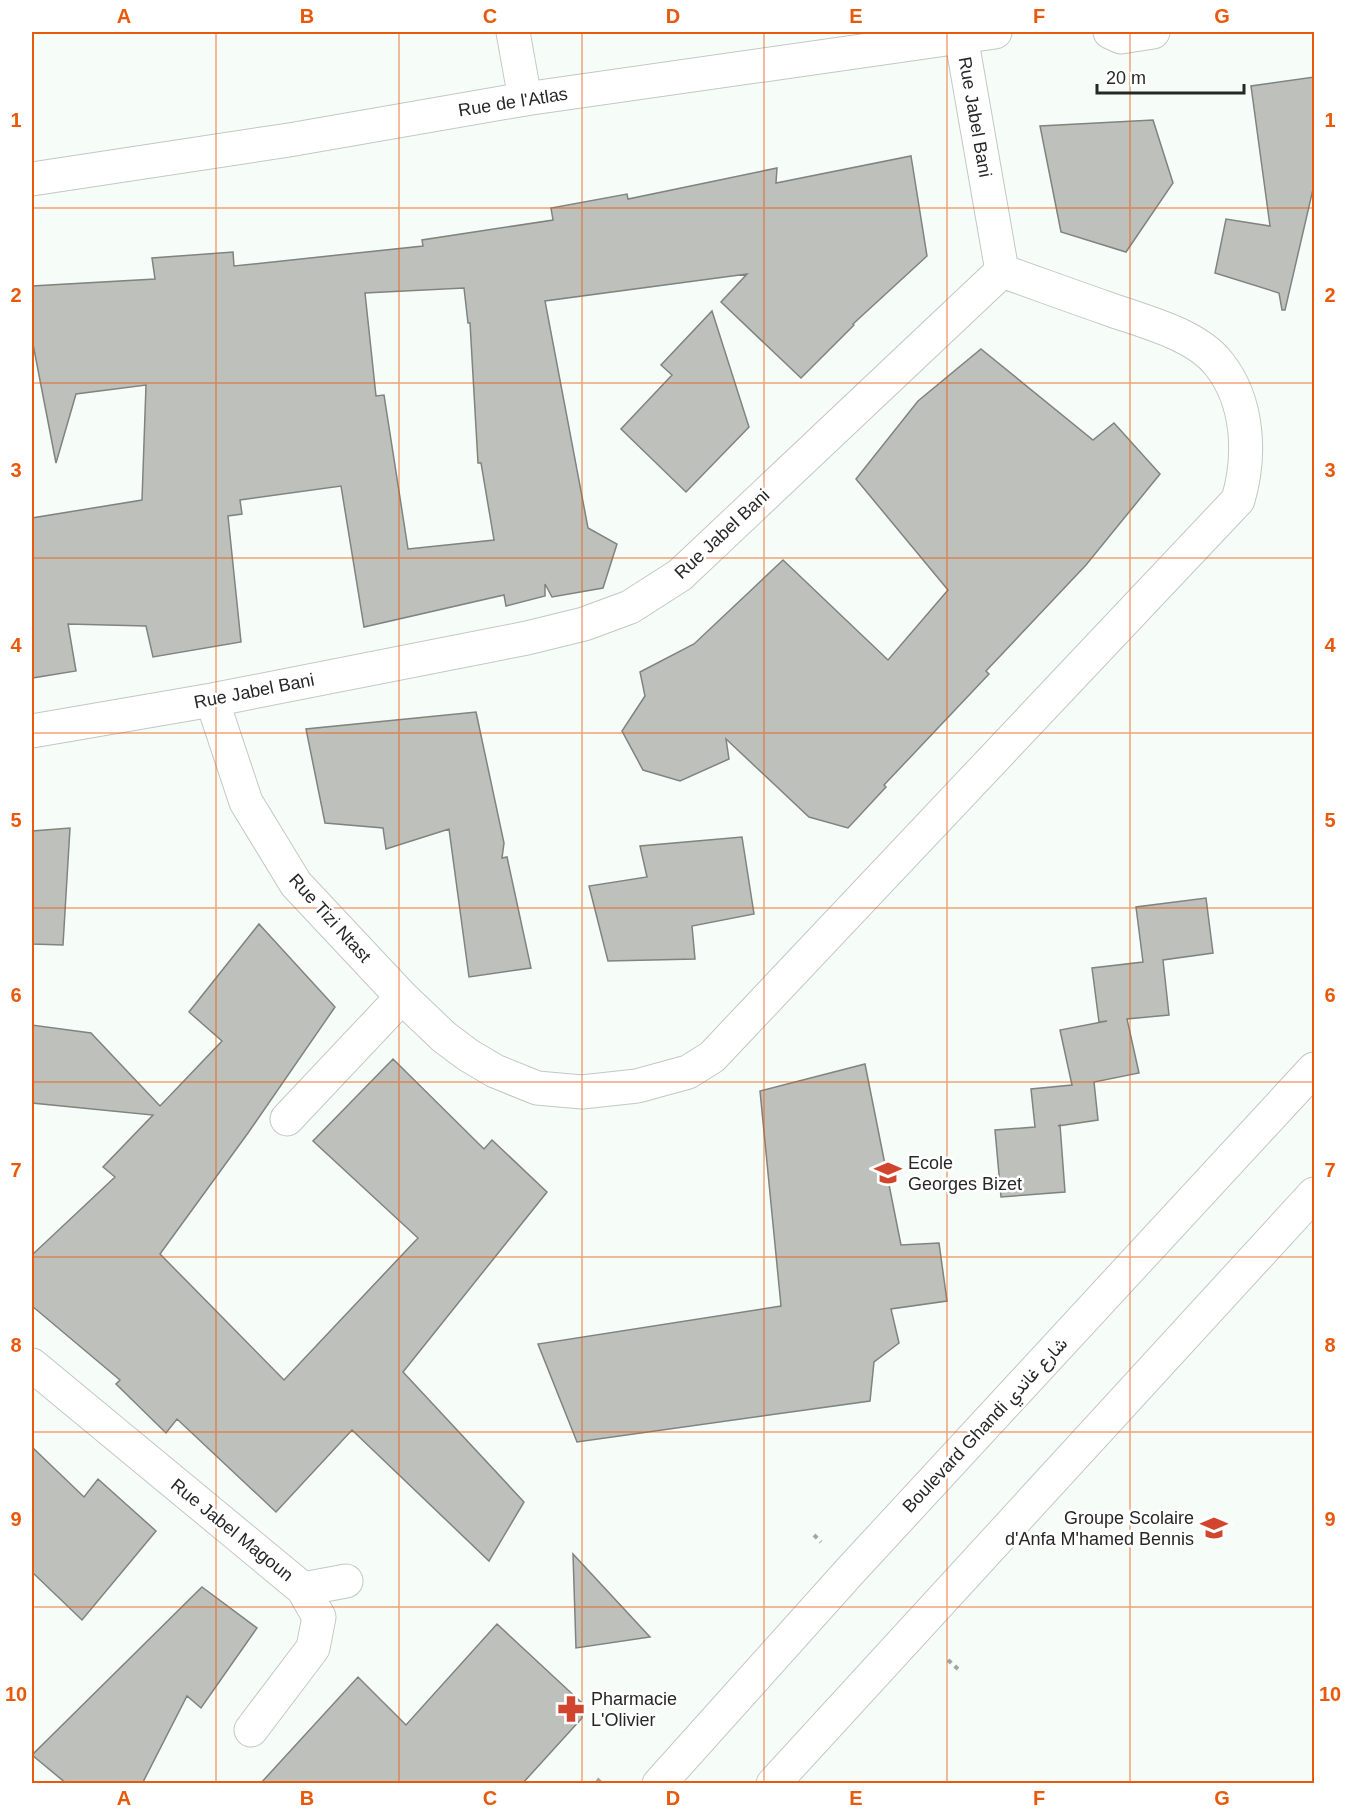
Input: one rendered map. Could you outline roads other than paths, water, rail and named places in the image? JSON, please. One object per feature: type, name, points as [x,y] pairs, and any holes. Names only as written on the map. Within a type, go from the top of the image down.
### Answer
[{"type":"street","points":[[513,32],[525,99]]},
{"type":"street","name":"Rue de l'Atlas","points":[[32,179],[289,140],[525,99],[995,32]]},
{"type":"street","points":[[1110,32],[1121,37],[1153,32]]},
{"type":"street","name":"Rue Jabel Bani","points":[[32,731],[212,700],[527,638],[584,624],[630,608],[680,575],[1002,271],[961,36]]},
{"type":"street","name":"Rue Tizi Ntast","points":[[212,700],[246,802],[296,884],[402,997],[444,1037],[495,1071],[537,1088],[582,1092],[610,1090],[637,1086],[687,1072],[712,1057],[1238,500],[1247,454],[1245,429],[1230,382],[1219,364],[1203,349],[1175,333],[1002,271]]},
{"type":"street","points":[[287,1119],[402,997]]},
{"type":"street","name":"Boulevard Ghandi شارع غاندي","points":[[659,1784],[859,1561],[1314,1069]]},
{"type":"street","points":[[773,1784],[1314,1194]]},
{"type":"street","name":"Rue Jabel Magoun","points":[[32,1365],[303,1588],[319,1617],[313,1648],[251,1730]]},
{"type":"street","points":[[303,1588],[346,1581]]},
{"type":"place","name":"Ecole Georges Bizet","points":[[888,1173]]},
{"type":"place","name":"Groupe Scolaire d'Anfa M'hamed Bennis","points":[[1214,1528]]},
{"type":"place","name":"Pharmacie L'Olivier","points":[[571,1709]]}]
